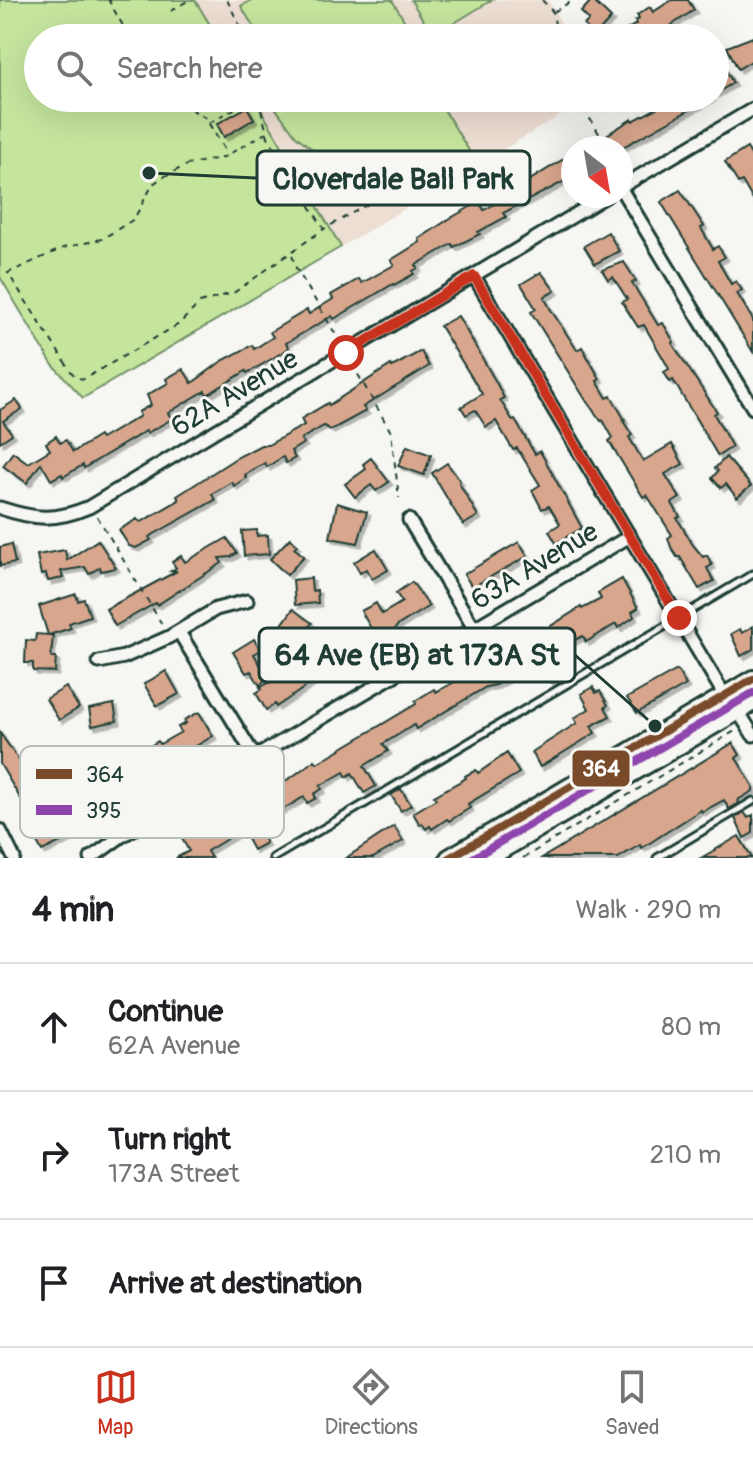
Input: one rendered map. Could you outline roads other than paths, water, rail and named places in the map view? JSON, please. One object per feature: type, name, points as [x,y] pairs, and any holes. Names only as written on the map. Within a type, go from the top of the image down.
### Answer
[{"type":"main road","points":[[449,858],[753,679]]},
{"type":"main road","points":[[488,858],[746,706]]},
{"type":"street","points":[[633,181],[753,109]]},
{"type":"street","name":"62A Avenue","points":[[0,508],[41,519],[89,507],[586,208]]},
{"type":"street","points":[[633,208],[753,408]]},
{"type":"street","points":[[474,276],[725,696]]},
{"type":"street","points":[[409,520],[474,628]]},
{"type":"street","name":"63A Avenue","points":[[274,746],[630,536]]},
{"type":"street","points":[[99,662],[124,657],[179,632],[216,609],[247,601]]},
{"type":"street","points":[[179,632],[248,746]]},
{"type":"street","points":[[746,706],[753,735]]},
{"type":"street","points":[[0,830],[14,858]]},
{"type":"street","name":"63A Avenue","points":[[99,856],[119,838]]},
{"type":"lane","points":[[273,858],[753,574]]},
{"type":"lane","points":[[657,858],[753,801]]},
{"type":"place","name":"Cloverdale Ball Park","points":[[149,173]]},
{"type":"place","name":"64 Ave (EB) at 173A St","points":[[655,726]]}]
